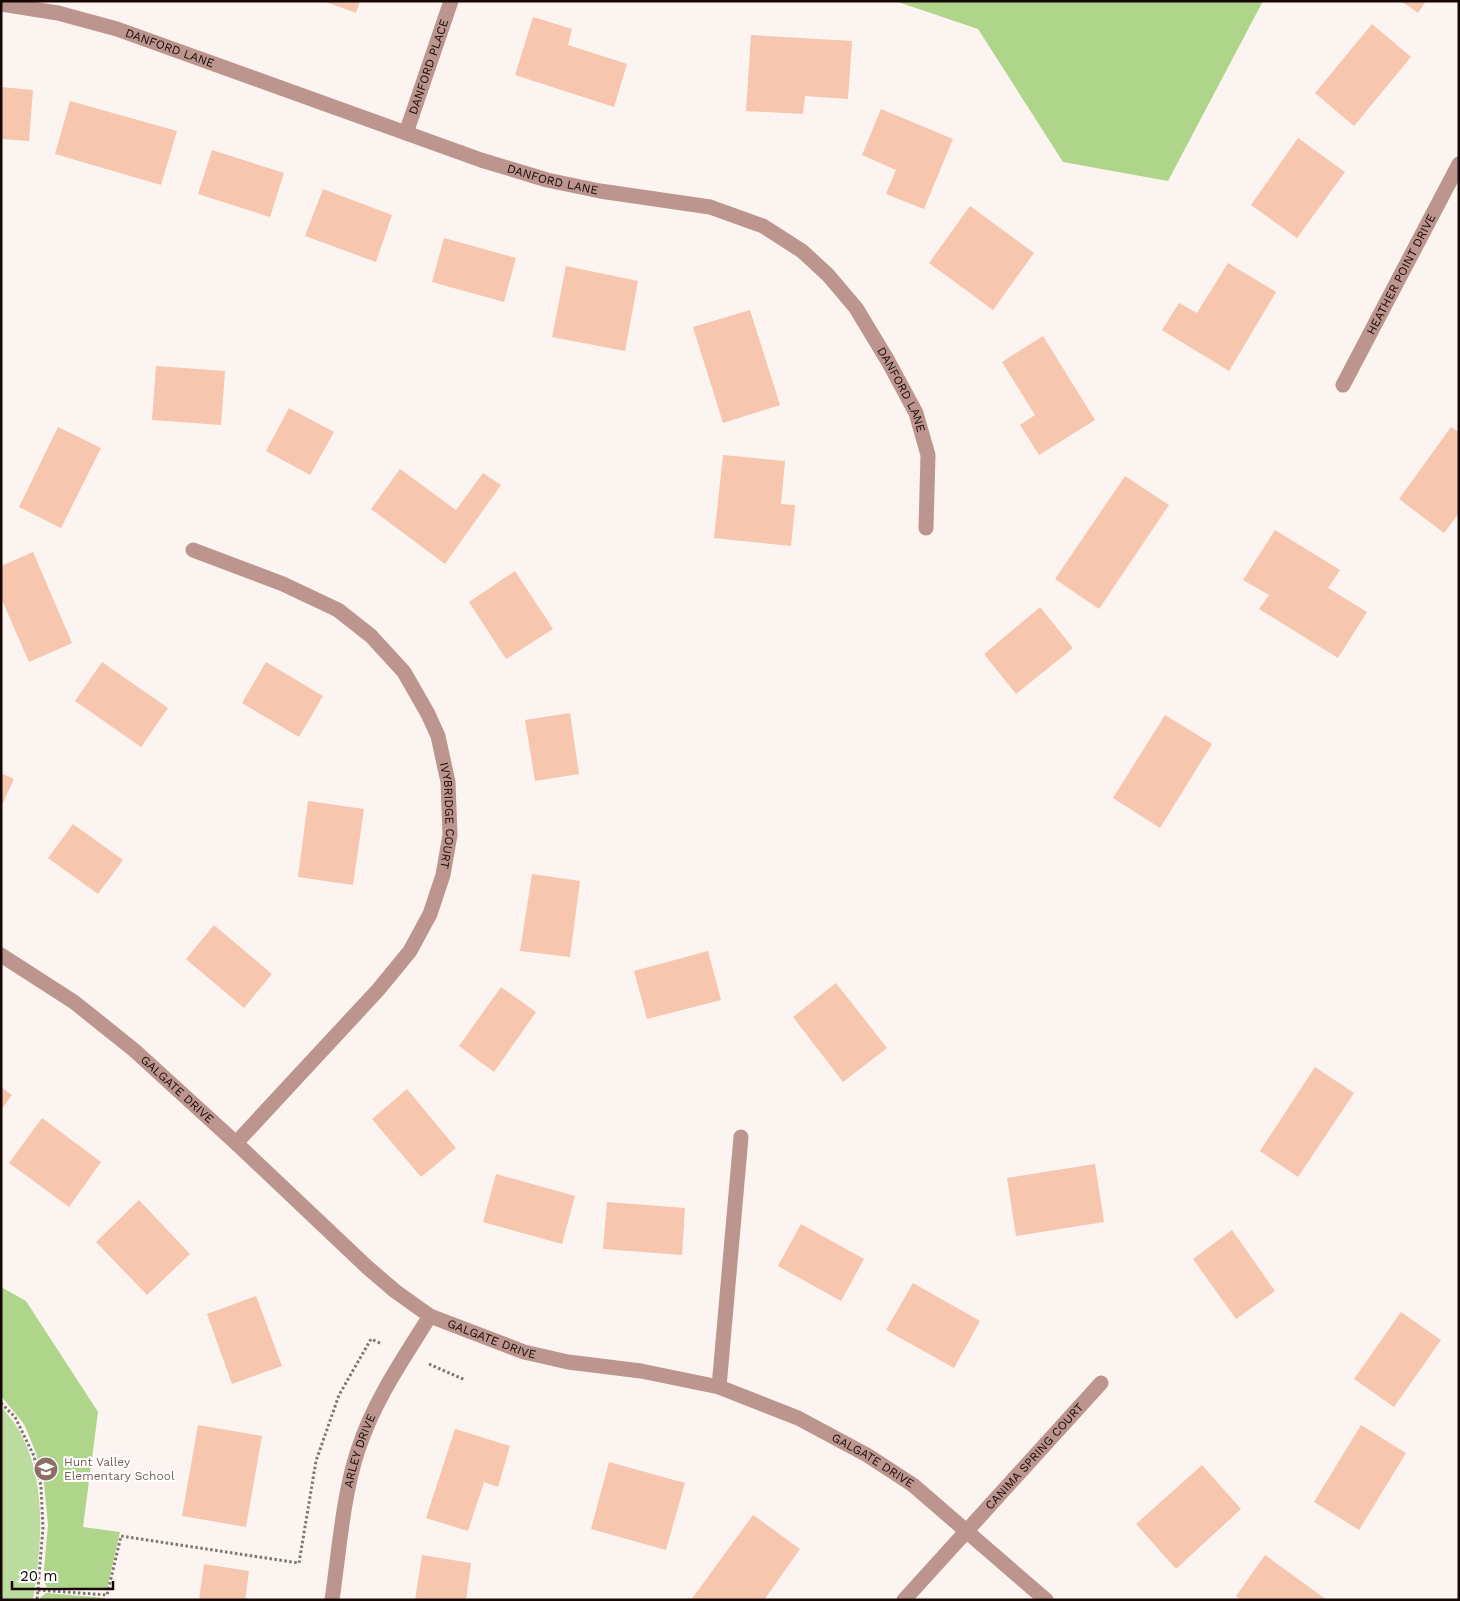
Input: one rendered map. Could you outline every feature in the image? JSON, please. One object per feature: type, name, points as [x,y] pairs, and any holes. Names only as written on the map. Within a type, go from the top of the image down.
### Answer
[{"type":"street","name":"DANFORD PLACE","points":[[406,133],[451,1]]},
{"type":"street","name":"DANFORD LANE","points":[[1,4],[58,13],[117,29],[482,160],[547,180],[600,191],[710,206],[763,226],[802,251],[828,275],[856,308],[888,361],[916,413],[928,455],[926,528]]},
{"type":"street","name":"HEATHER POINT DRIVE","points":[[1343,385],[1459,164]]},
{"type":"street","name":"IVYBRIDGE COURT","points":[[193,550],[283,584],[338,610],[371,636],[404,672],[428,714],[438,736],[448,782],[450,835],[443,875],[430,914],[410,951],[378,990],[236,1143]]},
{"type":"street","name":"GALGATE DRIVE","points":[[1,955],[74,1002],[134,1050],[367,1267],[395,1291],[430,1316],[524,1352],[568,1362],[641,1371],[719,1387],[798,1418],[867,1455],[913,1485],[1046,1600]]},
{"type":"street","points":[[719,1387],[741,1137]]},
{"type":"street","name":"ARLEY DRIVE","points":[[332,1600],[348,1486],[358,1451],[372,1413],[430,1316]]},
{"type":"street","name":"CANIMA SPRING COURT","points":[[904,1600],[1101,1383]]},
{"type":"path","points":[[38,1590],[107,1595],[121,1536],[299,1563],[316,1461],[339,1395],[371,1339],[465,1380]]},
{"type":"path","points":[[1,1402],[15,1417],[34,1456],[41,1486],[43,1528],[37,1600]]},
{"type":"green space","points":[[895,1],[1263,1],[1168,181],[1063,162],[978,29]]},
{"type":"green space","name":"Hunt Valley Elementary School","points":[[1,1287],[26,1301],[98,1412],[83,1527],[120,1532],[107,1589],[47,1587],[43,1580],[48,1525],[44,1484],[36,1453],[24,1424],[1,1396]]},
{"type":"green space","points":[[1,1406],[15,1424],[27,1447],[34,1468],[38,1490],[40,1512],[39,1556],[33,1600],[1,1600]]},
{"type":"green space","points":[[46,1593],[105,1598],[105,1600],[40,1600]]},
{"type":"building","points":[[323,1],[360,1],[356,13]]},
{"type":"building","points":[[1401,1],[1426,1],[1418,13]]},
{"type":"building","points":[[533,17],[572,29],[568,45],[627,64],[614,107],[515,75]]},
{"type":"building","points":[[1372,24],[1411,57],[1354,126],[1315,93]]},
{"type":"building","points":[[751,35],[852,41],[848,99],[805,96],[803,114],[746,111]]},
{"type":"building","points":[[1,87],[33,90],[29,141],[1,139]]},
{"type":"building","points":[[70,101],[177,131],[161,185],[55,154]]},
{"type":"building","points":[[881,109],[953,139],[924,209],[886,194],[896,170],[862,155]]},
{"type":"building","points":[[1298,138],[1345,172],[1297,238],[1251,205]]},
{"type":"building","points":[[212,150],[284,173],[270,217],[198,194]]},
{"type":"building","points":[[323,189],[392,215],[376,262],[305,236]]},
{"type":"building","points":[[970,206],[1034,253],[993,310],[929,263]]},
{"type":"building","points":[[444,238],[516,258],[504,302],[432,282]]},
{"type":"building","points":[[1228,263],[1276,292],[1229,371],[1162,330],[1179,303],[1197,313]]},
{"type":"building","points":[[566,266],[638,281],[625,351],[552,337]]},
{"type":"building","points":[[750,310],[780,405],[723,423],[693,327]]},
{"type":"building","points":[[1043,336],[1095,420],[1039,455],[1020,425],[1035,415],[1002,362]]},
{"type":"building","points":[[156,366],[225,371],[221,425],[152,420]]},
{"type":"building","points":[[289,408],[334,432],[310,475],[266,451]]},
{"type":"building","points":[[58,427],[101,448],[61,528],[19,507]]},
{"type":"building","points":[[1451,427],[1459,432],[1459,513],[1444,533],[1399,499]]},
{"type":"building","points":[[723,455],[785,461],[781,504],[795,505],[791,546],[714,538]]},
{"type":"building","points":[[400,469],[456,510],[483,473],[501,485],[445,564],[371,509]]},
{"type":"building","points":[[1125,476],[1169,505],[1099,609],[1055,579]]},
{"type":"building","points":[[1275,530],[1340,570],[1328,588],[1367,612],[1338,658],[1259,609],[1269,595],[1243,580]]},
{"type":"building","points":[[33,552],[72,643],[29,662],[1,598],[1,566]]},
{"type":"building","points":[[515,571],[553,629],[506,659],[469,602]]},
{"type":"building","points":[[1040,607],[1073,648],[1016,694],[984,654]]},
{"type":"building","points":[[102,662],[168,708],[141,747],[75,701]]},
{"type":"building","points":[[266,662],[323,696],[299,737],[242,703]]},
{"type":"building","points":[[570,713],[579,774],[535,781],[525,720]]},
{"type":"building","points":[[1165,715],[1212,744],[1160,828],[1113,798]]},
{"type":"building","points":[[1,773],[14,779],[1,807]]},
{"type":"building","points":[[308,801],[364,809],[353,885],[298,877]]},
{"type":"building","points":[[73,824],[123,860],[98,894],[48,858]]},
{"type":"building","points":[[532,874],[580,881],[570,957],[520,951]]},
{"type":"building","points":[[214,925],[272,974],[244,1008],[186,959]]},
{"type":"building","points":[[708,951],[721,1000],[647,1019],[634,971]]},
{"type":"building","points":[[836,983],[887,1048],[843,1082],[793,1017]]},
{"type":"building","points":[[501,987],[536,1012],[494,1072],[459,1046]]},
{"type":"building","points":[[1315,1067],[1354,1093],[1298,1177],[1260,1151]]},
{"type":"building","points":[[1,1087],[12,1095],[1,1110]]},
{"type":"building","points":[[407,1089],[456,1148],[421,1177],[372,1119]]},
{"type":"building","points":[[42,1118],[101,1162],[69,1207],[9,1163]]},
{"type":"building","points":[[1095,1164],[1104,1222],[1016,1236],[1007,1178]]},
{"type":"building","points":[[496,1174],[575,1196],[562,1244],[483,1222]]},
{"type":"building","points":[[139,1200],[190,1254],[147,1295],[96,1242]]},
{"type":"building","points":[[607,1202],[685,1208],[682,1255],[603,1249]]},
{"type":"building","points":[[801,1224],[864,1259],[841,1301],[778,1266]]},
{"type":"building","points":[[1232,1230],[1275,1291],[1236,1319],[1193,1259]]},
{"type":"building","points":[[913,1283],[980,1321],[954,1368],[886,1330]]},
{"type":"building","points":[[256,1296],[282,1366],[232,1384],[207,1314]]},
{"type":"building","points":[[1401,1312],[1441,1340],[1394,1407],[1354,1379]]},
{"type":"building","points":[[198,1425],[262,1436],[246,1527],[182,1516]]},
{"type":"building","points":[[1361,1425],[1406,1453],[1359,1530],[1314,1502]]},
{"type":"building","points":[[455,1429],[510,1446],[498,1487],[484,1482],[468,1531],[426,1518]]},
{"type":"building","points":[[609,1462],[685,1483],[666,1550],[591,1529]]},
{"type":"building","points":[[1202,1465],[1241,1509],[1176,1569],[1136,1524]]},
{"type":"building","points":[[753,1515],[800,1549],[764,1600],[691,1600]]},
{"type":"building","points":[[422,1555],[471,1563],[466,1600],[415,1600]]},
{"type":"building","points":[[1265,1555],[1327,1600],[1241,1600],[1236,1596]]},
{"type":"building","points":[[204,1564],[249,1571],[245,1600],[199,1600]]},
{"type":"place","name":"Hunt Valley Elementary School","points":[[46,1469]]}]
